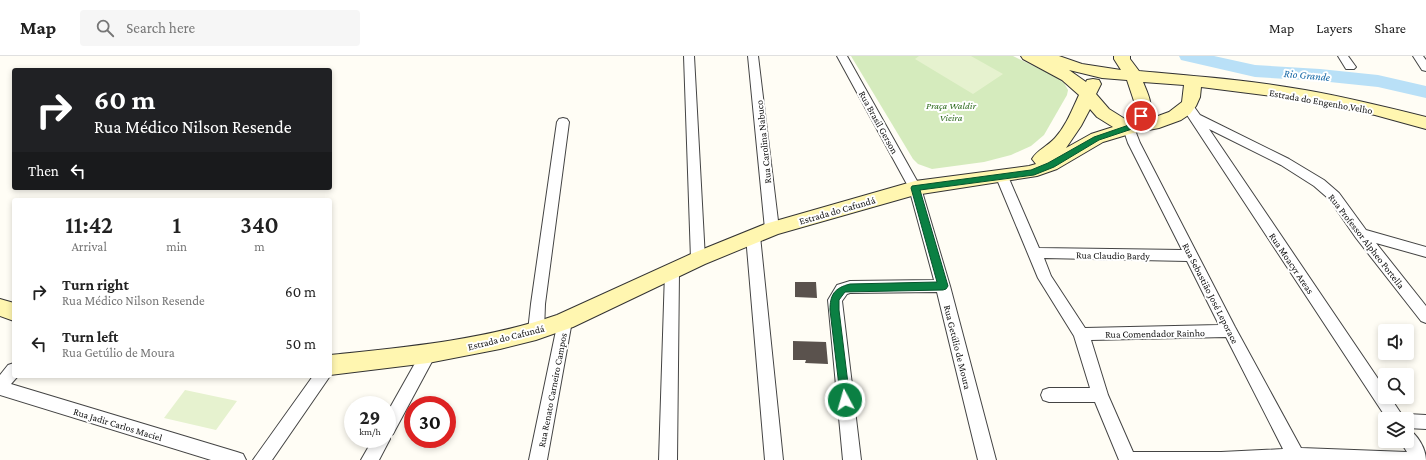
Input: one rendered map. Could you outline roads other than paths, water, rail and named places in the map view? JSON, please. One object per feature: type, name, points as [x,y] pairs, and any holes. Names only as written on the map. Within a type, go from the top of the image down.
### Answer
[{"type":"street","points":[[689,56],[698,259]]},
{"type":"street","name":"Rua Carolina Nabuco","points":[[753,56],[772,229]]},
{"type":"street","name":"Rua Brasil Gerson","points":[[842,56],[915,188]]},
{"type":"street","points":[[1029,56],[1069,77],[1088,93],[1101,111],[1108,117],[1129,128],[1167,120],[1179,114],[1192,113],[1192,81]]},
{"type":"street","points":[[1342,56],[1350,67]]},
{"type":"street","points":[[1418,56],[1426,68]]},
{"type":"street","points":[[1047,57],[1093,60],[1117,57],[1122,59],[1133,75],[1143,104],[1143,111],[1138,121],[1129,128]]},
{"type":"street","name":"Estrada do Engenho Velho","points":[[1047,57],[1078,68],[1102,73],[1192,81],[1304,96],[1375,110],[1426,123]]},
{"type":"street","name":"Estrada do Cafundá","points":[[1005,176],[1042,158],[1058,148],[1072,129],[1096,79],[1117,57]]},
{"type":"street","name":"Rua Professor Alpheo Portella","points":[[1192,113],[1285,162],[1319,183],[1334,196],[1361,234],[1426,317]]},
{"type":"street","name":"Rua Moacyr Areas","points":[[1192,113],[1391,412]]},
{"type":"street","points":[[536,331],[538,304],[563,122]]},
{"type":"street","name":"Estrada do Cafundá","points":[[332,365],[428,354],[500,340],[536,331],[565,321],[698,259],[772,229],[915,188],[1031,172],[1051,165],[1096,138],[1129,128]]},
{"type":"street","name":"Rua Sebastião José Leporace","points":[[1129,128],[1134,143],[1296,456]]},
{"type":"street","points":[[1005,176],[1045,278],[1081,334],[1100,395],[1128,460],[1221,460],[1296,456],[1421,460]]},
{"type":"street","name":"Rua Getúlio de Moura","points":[[915,188],[943,286],[987,460]]},
{"type":"street","points":[[1361,234],[1426,252]]},
{"type":"street","points":[[753,236],[774,460]]},
{"type":"street","name":"Rua Claudio Bardy","points":[[1034,253],[1193,256]]},
{"type":"street","points":[[668,460],[672,272]]},
{"type":"street","points":[[852,460],[835,300],[842,289],[943,286]]},
{"type":"street","points":[[0,307],[12,311]]},
{"type":"street","name":"Rua Renato Carneiro Campos","points":[[538,460],[565,321]]},
{"type":"street","name":"Rua Comendador Rainho","points":[[1081,334],[1230,331]]},
{"type":"street","points":[[396,413],[428,354]]},
{"type":"street","points":[[0,387],[12,372]]},
{"type":"street","points":[[262,460],[321,378]]},
{"type":"street","name":"Rua Jadir Carlos Maciel","points":[[0,387],[237,460]]},
{"type":"street","points":[[1049,395],[1100,395]]},
{"type":"street","points":[[1414,421],[1426,422]]},
{"type":"street","points":[[370,460],[377,448]]},
{"type":"street","points":[[1414,448],[1421,460]]},
{"type":"waterway","name":"Rio Grande","points":[[1188,56],[1255,71],[1320,75],[1378,81],[1426,92]]},
{"type":"park label","name":"Praça Waldir Vieira","points":[[951,110]]}]
